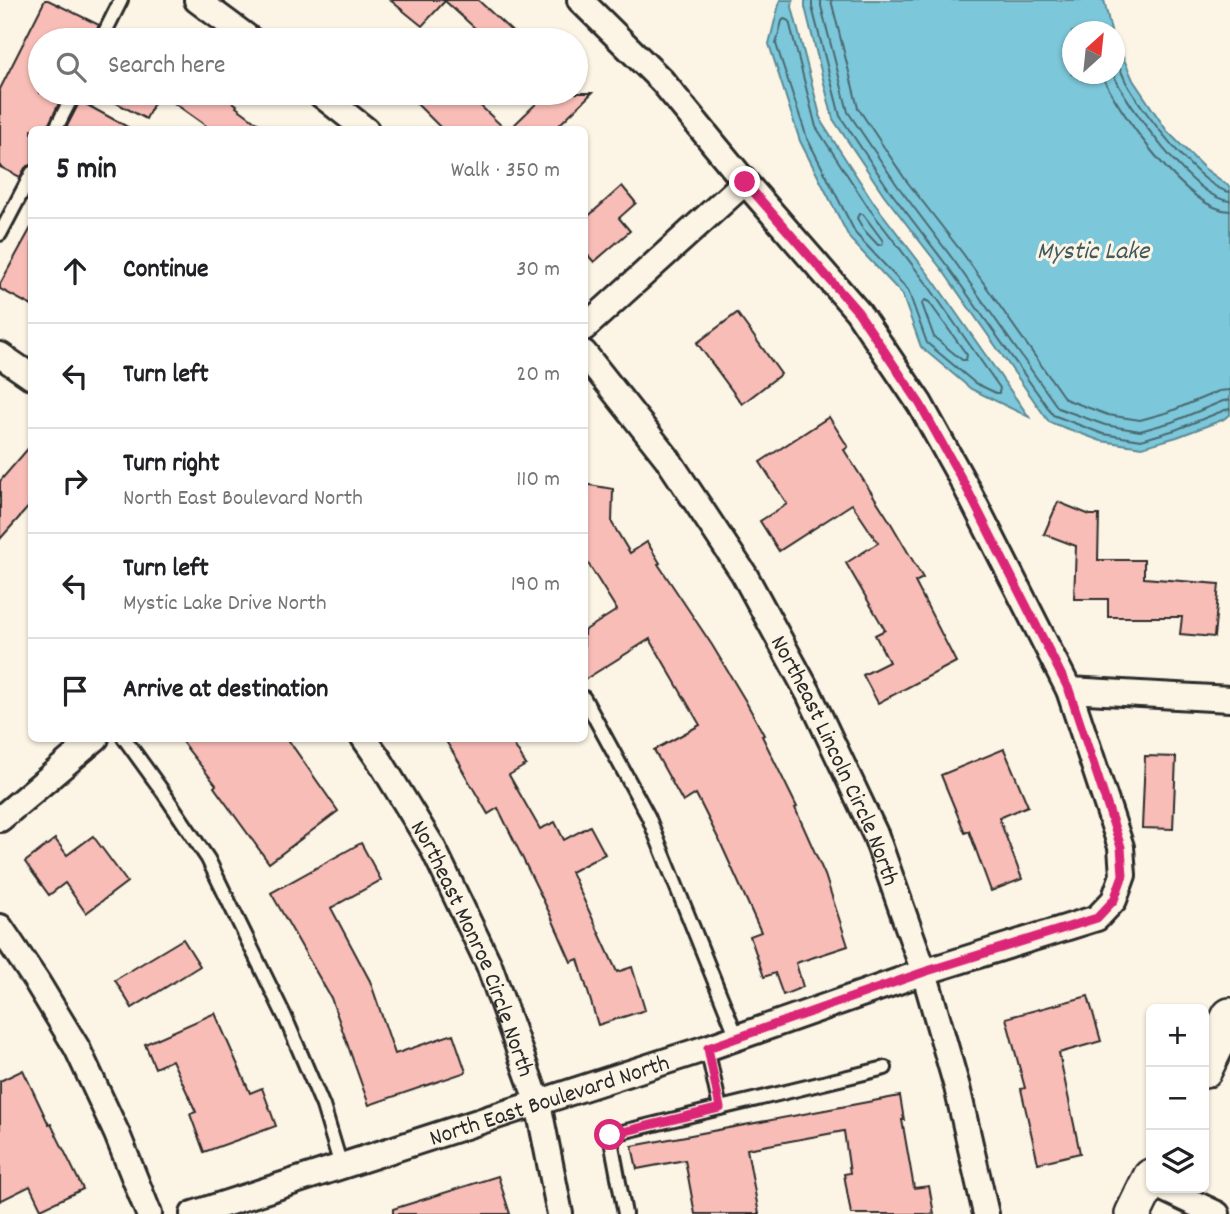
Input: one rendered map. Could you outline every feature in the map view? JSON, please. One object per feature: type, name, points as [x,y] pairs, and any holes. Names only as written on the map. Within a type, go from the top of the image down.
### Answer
[{"type":"street","points":[[197,0],[235,28]]},
{"type":"street","points":[[580,0],[662,81],[858,312],[920,404],[965,485],[1069,690],[1230,699]]},
{"type":"street","points":[[334,105],[361,126]]},
{"type":"street","points":[[588,324],[745,182]]},
{"type":"street","points":[[0,355],[28,374]]},
{"type":"street","name":"Northeast Lincoln Circle North","points":[[588,358],[667,458],[744,574],[809,694],[876,836],[924,972],[957,1087],[986,1214]]},
{"type":"street","name":"North East Boulevard North","points":[[193,1214],[708,1048],[924,972],[1097,918],[1114,900],[1123,875],[1121,847],[1069,690]]},
{"type":"street","points":[[0,819],[91,742]]},
{"type":"street","name":"Northeast Monroe Circle North","points":[[367,742],[432,846],[489,965],[538,1102],[560,1214]]},
{"type":"street","points":[[0,927],[77,1048],[149,1214]]},
{"type":"street","points":[[1205,1067],[1230,1016]]},
{"type":"street","points":[[1133,1214],[1146,1193]]},
{"type":"street","points":[[1175,1193],[1217,1214]]},
{"type":"lane","points":[[107,28],[121,0]]},
{"type":"lane","points":[[57,126],[68,105]]},
{"type":"lane","points":[[0,234],[4,216],[28,179]]},
{"type":"lane","points":[[588,705],[648,816],[737,1037]]},
{"type":"lane","points":[[127,742],[208,859],[285,1017],[323,1106],[341,1166]]},
{"type":"lane","points":[[708,1048],[720,1108]]},
{"type":"lane","points":[[625,1214],[610,1135],[885,1068]]},
{"type":"water","points":[[780,0],[793,0],[792,7],[822,123],[874,203],[933,280],[1029,417],[971,389],[921,347],[902,294],[850,239],[800,141],[769,44]]},
{"type":"water","name":"Mystic Lake","points":[[805,0],[1104,0],[1109,21],[1062,21],[1062,84],[1125,84],[1125,62],[1133,80],[1167,131],[1204,168],[1230,187],[1230,415],[1177,437],[1142,447],[1101,441],[1049,422],[943,271],[884,195],[833,119]]},
{"type":"building","points":[[45,0],[99,25],[98,28],[31,28]]},
{"type":"building","points":[[390,0],[478,0],[508,28],[475,28],[445,1],[422,26]]},
{"type":"building","points":[[28,34],[28,105],[58,105],[48,126],[28,126],[28,166],[20,177],[0,167],[0,89]]},
{"type":"building","points":[[78,105],[87,105],[126,126],[67,126]]},
{"type":"building","points":[[120,105],[153,105],[146,119]]},
{"type":"building","points":[[177,105],[237,105],[236,107],[262,126],[206,126]]},
{"type":"building","points":[[418,105],[480,105],[502,126],[439,126]]},
{"type":"building","points":[[535,105],[580,105],[558,126],[513,126]]},
{"type":"building","points":[[622,186],[636,203],[619,218],[630,231],[594,262],[588,255],[588,216]]},
{"type":"building","points":[[28,233],[28,304],[0,289],[0,284]]},
{"type":"building","points":[[737,313],[781,374],[742,404],[697,343]]},
{"type":"building","points":[[829,417],[848,447],[844,450],[923,578],[915,582],[956,662],[878,703],[863,675],[889,662],[875,635],[885,630],[846,563],[878,543],[852,504],[779,551],[760,521],[787,504],[760,462]]},
{"type":"building","points":[[28,449],[28,508],[0,539],[0,481]]},
{"type":"building","points":[[588,485],[613,489],[612,523],[630,553],[647,542],[660,563],[658,564],[745,700],[797,807],[795,808],[825,875],[848,946],[796,963],[803,987],[783,995],[775,973],[764,977],[750,936],[761,932],[721,844],[696,794],[683,802],[654,750],[700,725],[650,639],[588,678],[588,628],[617,610],[588,563]]},
{"type":"building","points":[[1058,502],[1090,515],[1099,515],[1098,560],[1144,560],[1144,578],[1219,584],[1214,637],[1180,634],[1182,617],[1108,617],[1108,599],[1074,599],[1076,546],[1044,534]]},
{"type":"building","points":[[182,742],[290,742],[338,811],[269,863],[214,787],[216,785]]},
{"type":"building","points":[[447,742],[512,742],[526,765],[509,775],[540,829],[555,822],[564,840],[590,826],[605,854],[571,872],[617,972],[632,967],[645,1010],[598,1025],[578,959],[571,962],[498,808],[488,814]]},
{"type":"building","points":[[1004,749],[1028,806],[999,818],[1022,879],[991,891],[969,831],[965,833],[941,775]]},
{"type":"building","points":[[1145,756],[1176,757],[1173,829],[1142,828]]},
{"type":"building","points":[[93,836],[127,882],[86,913],[65,883],[49,895],[25,862],[55,839],[67,855]]},
{"type":"building","points":[[361,843],[381,880],[331,908],[370,981],[395,1054],[453,1034],[466,1072],[369,1105],[331,998],[271,893]]},
{"type":"building","points":[[183,939],[200,966],[132,1008],[115,980]]},
{"type":"building","points":[[1088,996],[1101,1041],[1059,1053],[1080,1153],[1038,1163],[1021,1089],[1025,1088],[1006,1018]]},
{"type":"building","points":[[215,1013],[250,1093],[262,1088],[276,1126],[204,1152],[190,1114],[196,1112],[172,1060],[155,1068],[145,1044]]},
{"type":"building","points":[[23,1070],[83,1189],[41,1209],[30,1186],[0,1201],[0,1081]]},
{"type":"building","points":[[900,1096],[914,1188],[929,1186],[934,1214],[851,1214],[844,1174],[850,1173],[844,1131],[747,1149],[759,1214],[695,1214],[685,1160],[637,1169],[632,1146]]},
{"type":"building","points":[[498,1176],[510,1214],[393,1214],[393,1209]]},
{"type":"route","points":[[610,1135],[720,1108],[708,1048],[924,972],[1097,918],[1114,900],[1123,875],[1121,847],[1069,690],[965,485],[920,404],[858,312],[745,182]]}]
